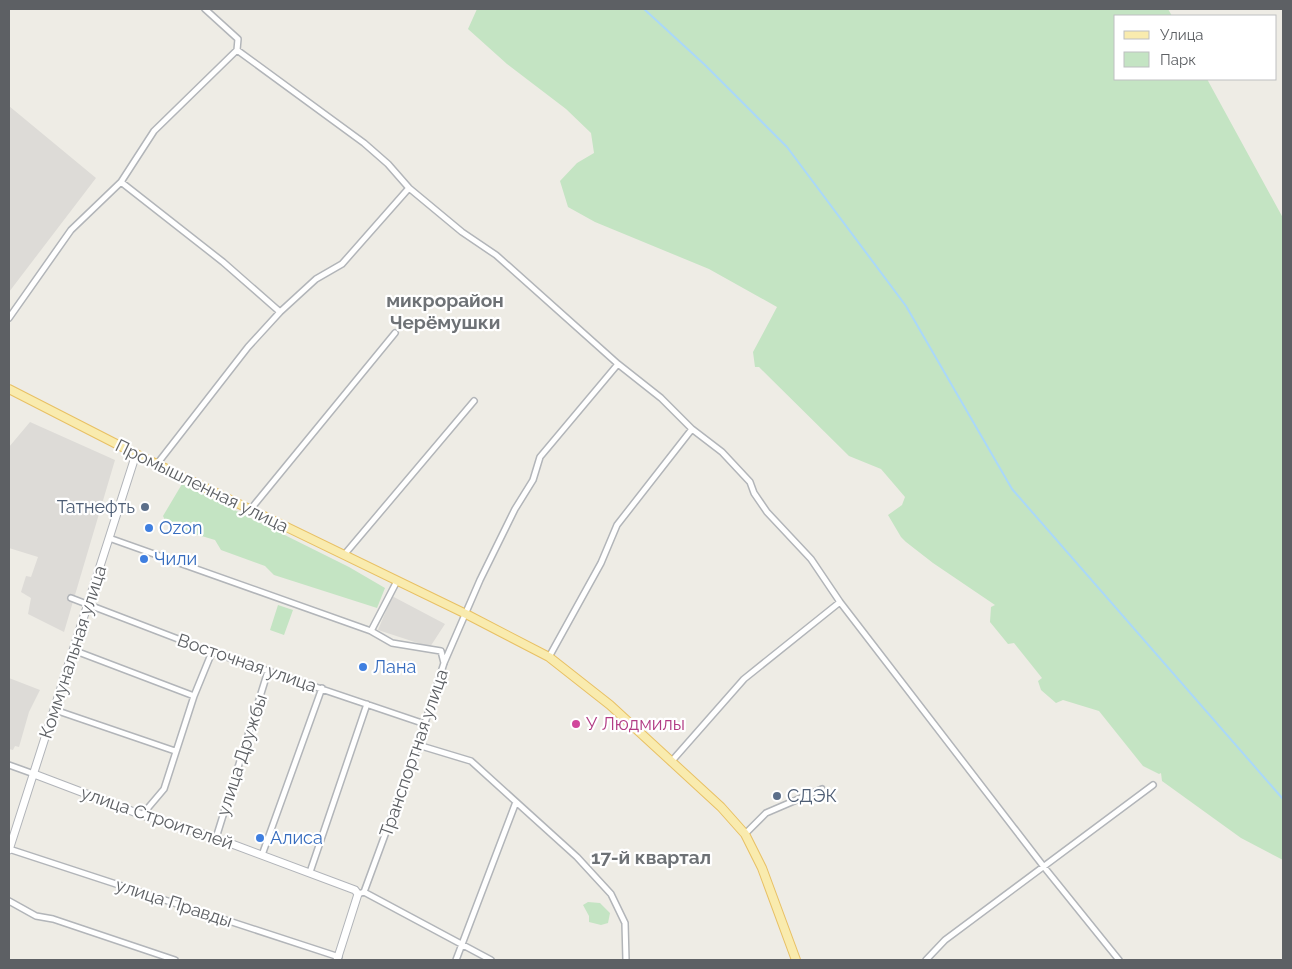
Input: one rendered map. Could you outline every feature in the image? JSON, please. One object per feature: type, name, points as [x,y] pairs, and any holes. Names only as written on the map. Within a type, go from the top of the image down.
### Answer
[{"type":"main road","name":"Промышленная улица","points":[[9,389],[136,454],[466,614],[549,657],[610,705],[721,807],[745,834],[762,868],[796,960]]},
{"type":"street","points":[[9,318],[71,230],[121,182],[154,131],[237,50],[238,39],[205,9]]},
{"type":"street","points":[[237,50],[364,143],[388,164],[409,188],[462,232],[496,255],[618,364],[661,398],[692,429],[722,452],[750,482],[754,493],[767,512],[811,560],[840,602],[1044,868],[1119,960]]},
{"type":"street","points":[[121,182],[223,262],[280,312]]},
{"type":"street","points":[[157,464],[248,347],[280,312],[316,279],[342,264],[409,188]]},
{"type":"street","points":[[250,510],[396,332]]},
{"type":"street","name":"Транспортная улица","points":[[338,958],[418,744],[444,663],[480,580],[515,509],[533,480],[540,457],[618,364]]},
{"type":"street","points":[[344,555],[474,401]]},
{"type":"street","points":[[549,657],[601,563],[617,525],[692,429]]},
{"type":"street","name":"Коммунальная улица","points":[[9,850],[136,454]]},
{"type":"street","points":[[109,538],[371,631],[392,643],[441,651],[444,663]]},
{"type":"street","points":[[371,631],[397,581]]},
{"type":"street","name":"Восточная улица","points":[[71,598],[212,652],[425,724]]},
{"type":"street","points":[[671,762],[744,679],[840,602]]},
{"type":"street","points":[[74,650],[194,696]]},
{"type":"street","points":[[142,815],[164,789],[174,751],[212,652]]},
{"type":"street","name":"улица Дружбы","points":[[216,838],[268,671]]},
{"type":"street","points":[[262,855],[322,688]]},
{"type":"street","points":[[310,872],[367,704]]},
{"type":"street","points":[[54,710],[174,751]]},
{"type":"street","points":[[418,744],[471,761],[578,857],[611,894],[625,923],[626,960]]},
{"type":"street","name":"улица Строителей","points":[[9,765],[142,815],[216,838],[310,872],[348,886],[361,893]]},
{"type":"street","points":[[926,960],[945,940],[1153,785]]},
{"type":"street","points":[[745,834],[766,814],[822,789]]},
{"type":"street","points":[[456,960],[516,802]]},
{"type":"street","name":"улица Правды","points":[[9,850],[338,958]]},
{"type":"street","points":[[361,893],[491,960]]},
{"type":"street","points":[[9,901],[36,916],[53,919],[175,960]]},
{"type":"shaded area","points":[[9,106],[96,178],[9,292]]},
{"type":"shaded area","points":[[30,422],[115,460],[64,632],[28,614],[31,598],[21,592],[26,576],[31,577],[38,557],[9,548],[9,447]]},
{"type":"shaded area","points":[[392,596],[445,624],[430,647],[378,630]]},
{"type":"shaded area","points":[[9,678],[40,690],[29,712],[19,747],[15,746],[13,750],[9,749]]},
{"type":"green space","points":[[477,9],[1168,9],[1171,15],[1114,15],[1114,80],[1208,80],[1283,218],[1283,860],[1241,838],[1162,781],[1161,773],[1159,774],[1143,766],[1099,711],[1063,700],[1056,703],[1041,690],[1038,681],[1042,678],[1014,643],[1008,644],[990,622],[991,607],[995,605],[933,563],[901,537],[888,515],[902,505],[905,497],[881,469],[849,456],[759,367],[755,367],[753,352],[777,307],[709,269],[595,222],[568,207],[560,181],[577,163],[594,153],[591,133],[566,109],[507,64],[468,29]]},
{"type":"green space","points":[[182,484],[349,567],[385,588],[377,608],[274,575],[265,566],[221,550],[215,540],[168,526],[163,516]]},
{"type":"green space","points":[[278,605],[293,610],[284,635],[270,630]]},
{"type":"green space","points":[[588,902],[600,903],[610,913],[608,923],[601,925],[589,922],[589,916],[583,905]]},
{"type":"waterway","points":[[644,9],[705,65],[787,147],[906,306],[1012,489],[1283,799]]},
{"type":"place","name":"Татнефть","points":[[145,507]]},
{"type":"place","name":"Ozon","points":[[149,528]]},
{"type":"place","name":"Чили","points":[[144,559]]},
{"type":"place","name":"Лана","points":[[363,667]]},
{"type":"place","name":"У Людмилы","points":[[576,724]]},
{"type":"place","name":"СДЭК","points":[[777,796]]},
{"type":"place","name":"Алиса","points":[[260,838]]},
{"type":"district","name":"микрорайон Черёмушки","points":[[445,311]]},
{"type":"district","name":"17-й квартал","points":[[651,857]]}]
